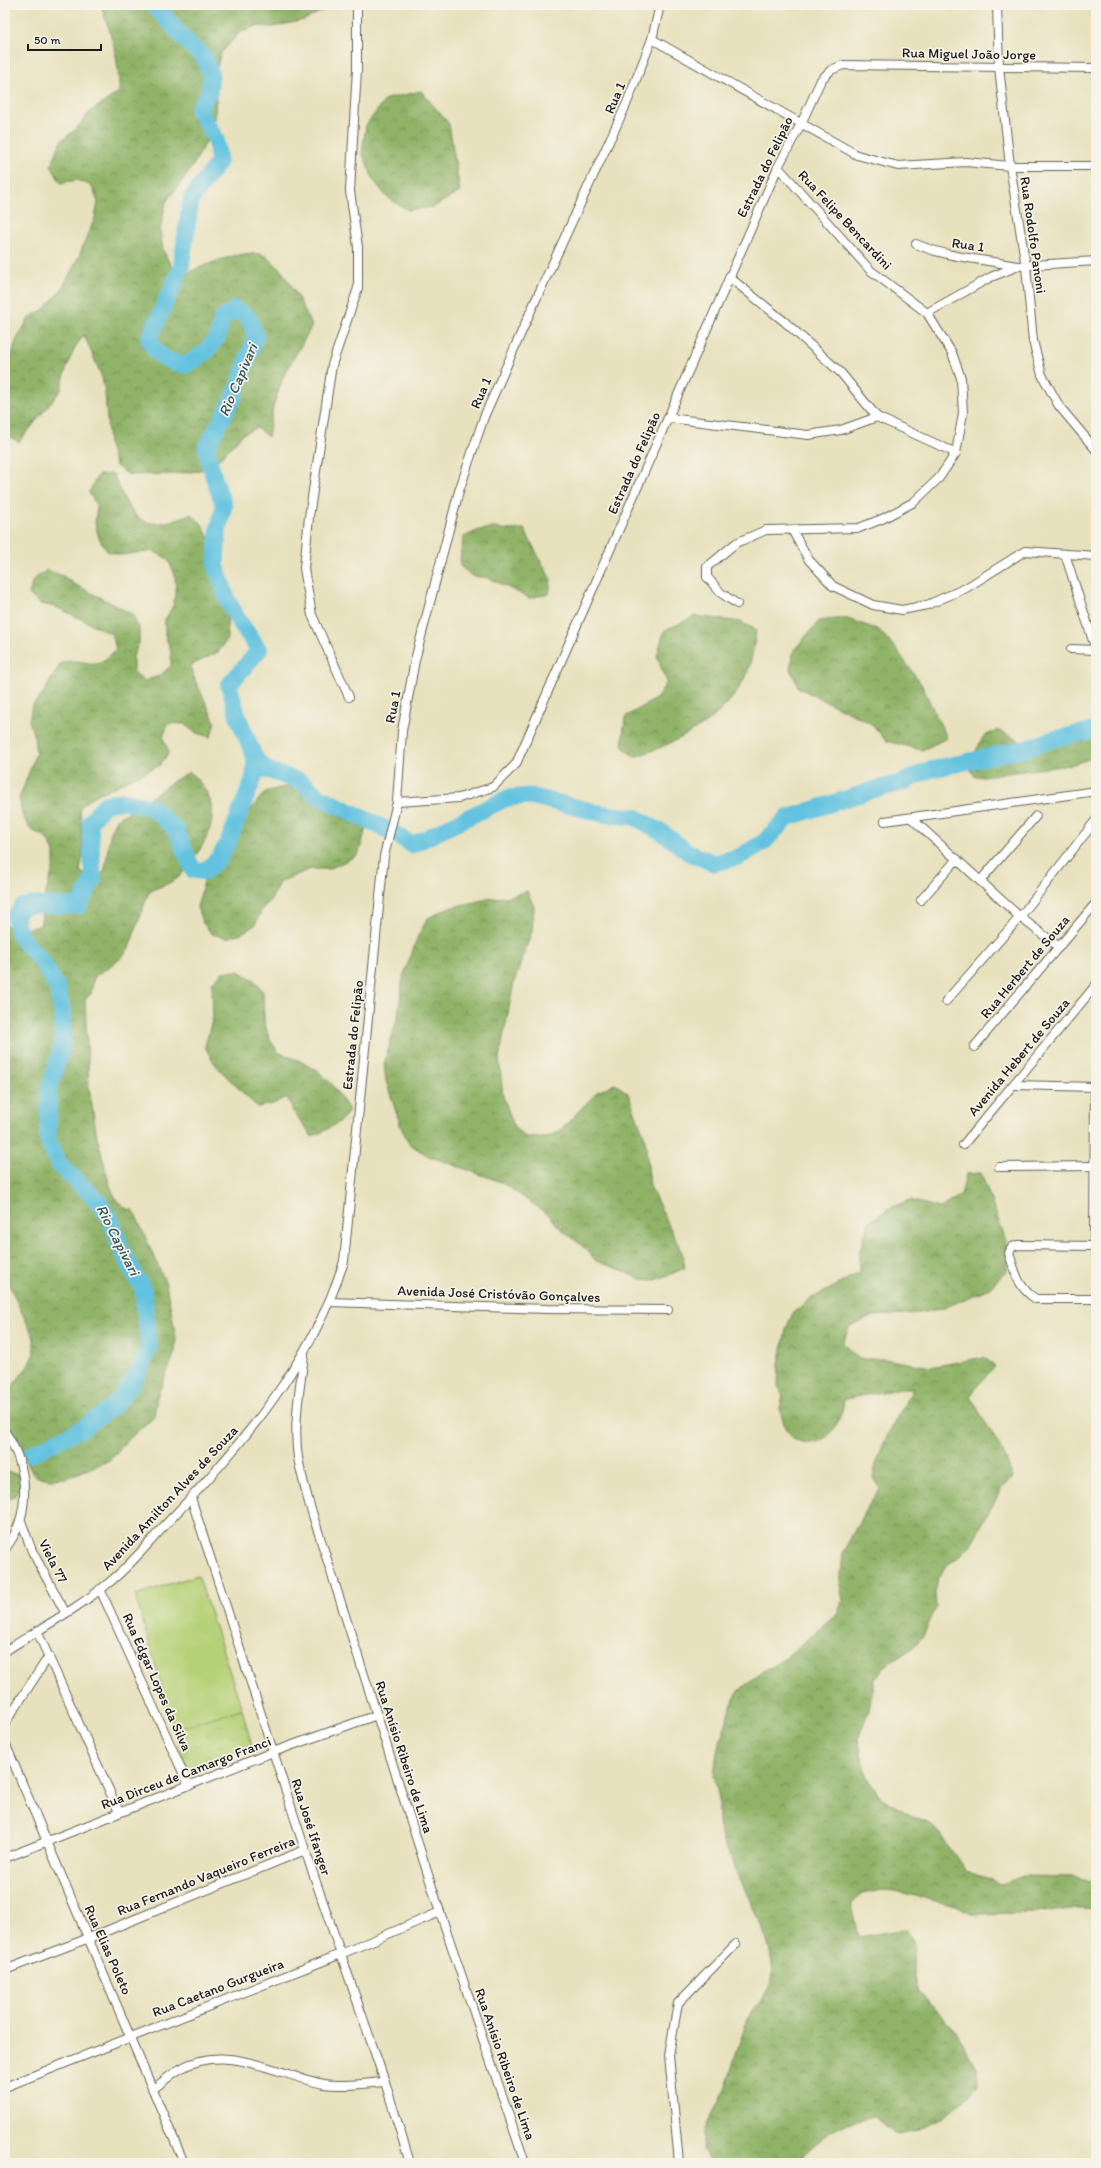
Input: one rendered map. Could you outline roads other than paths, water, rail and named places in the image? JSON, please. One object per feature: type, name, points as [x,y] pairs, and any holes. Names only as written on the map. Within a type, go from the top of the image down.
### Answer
[{"type":"street","points":[[349,697],[312,615],[304,568],[309,517],[332,365],[358,288],[358,247],[350,191],[357,69],[357,5]]},
{"type":"street","name":"Rua 1","points":[[395,812],[402,731],[415,660],[459,491],[484,417],[533,306],[626,106],[652,39],[660,5]]},
{"type":"street","name":"Rua Rodolfo Panoni","points":[[997,5],[999,68],[1022,266],[1033,341],[1042,375],[1059,406],[1093,444],[1096,450]]},
{"type":"street","points":[[652,39],[857,155],[898,166],[966,162],[1010,166],[1096,166]]},
{"type":"street","name":"Rua Miguel João Jorge","points":[[842,65],[1096,68]]},
{"type":"street","name":"Estrada do Felipão","points":[[397,802],[458,798],[493,787],[516,764],[778,167],[801,124],[821,80],[831,70],[842,65]]},
{"type":"street","name":"Rua Felipe Bencardini","points":[[737,604],[721,593],[707,577],[707,567],[736,543],[766,530],[859,528],[882,519],[914,502],[939,478],[956,453],[963,413],[961,378],[952,353],[927,313],[870,270],[778,167]]},
{"type":"street","name":"Rua 1","points":[[916,244],[938,253],[955,257],[1022,266]]},
{"type":"street","points":[[927,313],[992,277],[1022,266],[1096,261]]},
{"type":"street","points":[[729,277],[785,322],[840,373],[877,417],[956,453]]},
{"type":"street","points":[[669,418],[808,435],[841,430],[877,417]]},
{"type":"street","points":[[792,530],[809,560],[833,586],[873,605],[902,610],[927,604],[966,588],[1025,551],[1096,556]]},
{"type":"street","points":[[1065,554],[1096,650],[1071,649]]},
{"type":"street","points":[[885,821],[1096,791]]},
{"type":"street","name":"Estrada do Felipão","points":[[344,1261],[384,856],[395,812]]},
{"type":"street","points":[[980,881],[1036,816]]},
{"type":"street","points":[[911,818],[1020,917],[1059,947]]},
{"type":"street","points":[[946,1001],[1020,917],[1096,820]]},
{"type":"street","points":[[921,900],[957,859]]},
{"type":"street","name":"Rua Herbert de Souza","points":[[974,1047],[1096,903]]},
{"type":"street","name":"Avenida Hebert de Souza","points":[[963,1145],[1096,985]]},
{"type":"street","points":[[1014,1085],[1095,1087],[1095,1246],[1018,1245],[1012,1248],[1009,1253],[1020,1285],[1027,1294],[1036,1299],[1096,1299]]},
{"type":"street","points":[[999,1167],[1095,1166]]},
{"type":"street","name":"Avenida Amilton Alves de Souza","points":[[5,1651],[112,1581],[191,1498],[246,1437],[275,1397],[304,1352],[329,1302],[344,1261]]},
{"type":"street","name":"Avenida José Cristóvão Gonçalves","points":[[329,1302],[547,1309],[668,1310]]},
{"type":"street","name":"Rua Anísio Ribeiro de Lima","points":[[304,1352],[297,1411],[298,1458],[309,1503],[522,2162]]},
{"type":"street","points":[[5,1432],[15,1448],[22,1466],[25,1483],[24,1505],[20,1521],[12,1540],[5,1549]]},
{"type":"street","name":"Rua José Ifanger","points":[[191,1498],[305,1850],[385,2082],[410,2163]]},
{"type":"street","name":"Viela 77","points":[[20,1521],[32,1551],[65,1612]]},
{"type":"street","name":"Rua Edgar Lopes da Silva","points":[[100,1589],[189,1786]]},
{"type":"street","points":[[37,1631],[120,1812]]},
{"type":"street","points":[[5,1723],[49,1656]]},
{"type":"street","name":"Rua Dirceu de Camargo Franci","points":[[5,1858],[273,1752],[377,1715]]},
{"type":"street","name":"Rua Elias Poleto","points":[[6,1746],[132,2036],[184,2163]]},
{"type":"street","name":"Rua Fernando Vaqueiro Ferreira","points":[[5,1970],[89,1938],[305,1850]]},
{"type":"street","name":"Rua Caetano Gurgueira","points":[[5,2086],[341,1954],[440,1912]]},
{"type":"street","points":[[679,2163],[669,2055],[678,2003],[736,1944]]},
{"type":"street","points":[[153,2089],[180,2069],[195,2062],[214,2058],[255,2063],[326,2084],[343,2085],[385,2082]]},
{"type":"waterway","name":"Rio Capivari","points":[[31,1454],[83,1428],[114,1406],[136,1377],[149,1348],[143,1289],[121,1249],[111,1220],[97,1200],[59,1165],[48,1141],[49,1089],[62,1046],[63,1015],[57,987],[41,960],[20,937],[15,918],[22,907],[33,905],[79,906],[93,880],[90,822],[105,804],[123,801],[153,808],[176,830],[193,870],[204,872],[220,857],[230,838],[254,777],[255,758],[238,717],[229,685],[259,650],[237,618],[227,599],[216,565],[218,530],[224,506],[214,478],[206,448],[235,395],[256,335],[248,317],[235,309],[222,319],[217,338],[206,352],[186,365],[163,358],[156,351],[149,339],[181,268],[191,199],[219,162],[216,139],[198,110],[209,93],[211,76],[205,58],[190,45],[154,5]]},
{"type":"waterway","points":[[255,758],[267,770],[300,781],[318,796],[394,833],[412,845],[507,798],[530,796],[603,814],[635,817],[663,833],[689,853],[714,863],[739,857],[764,842],[787,818],[876,789],[901,783],[929,770],[1028,748],[1054,739],[1096,730]]}]
